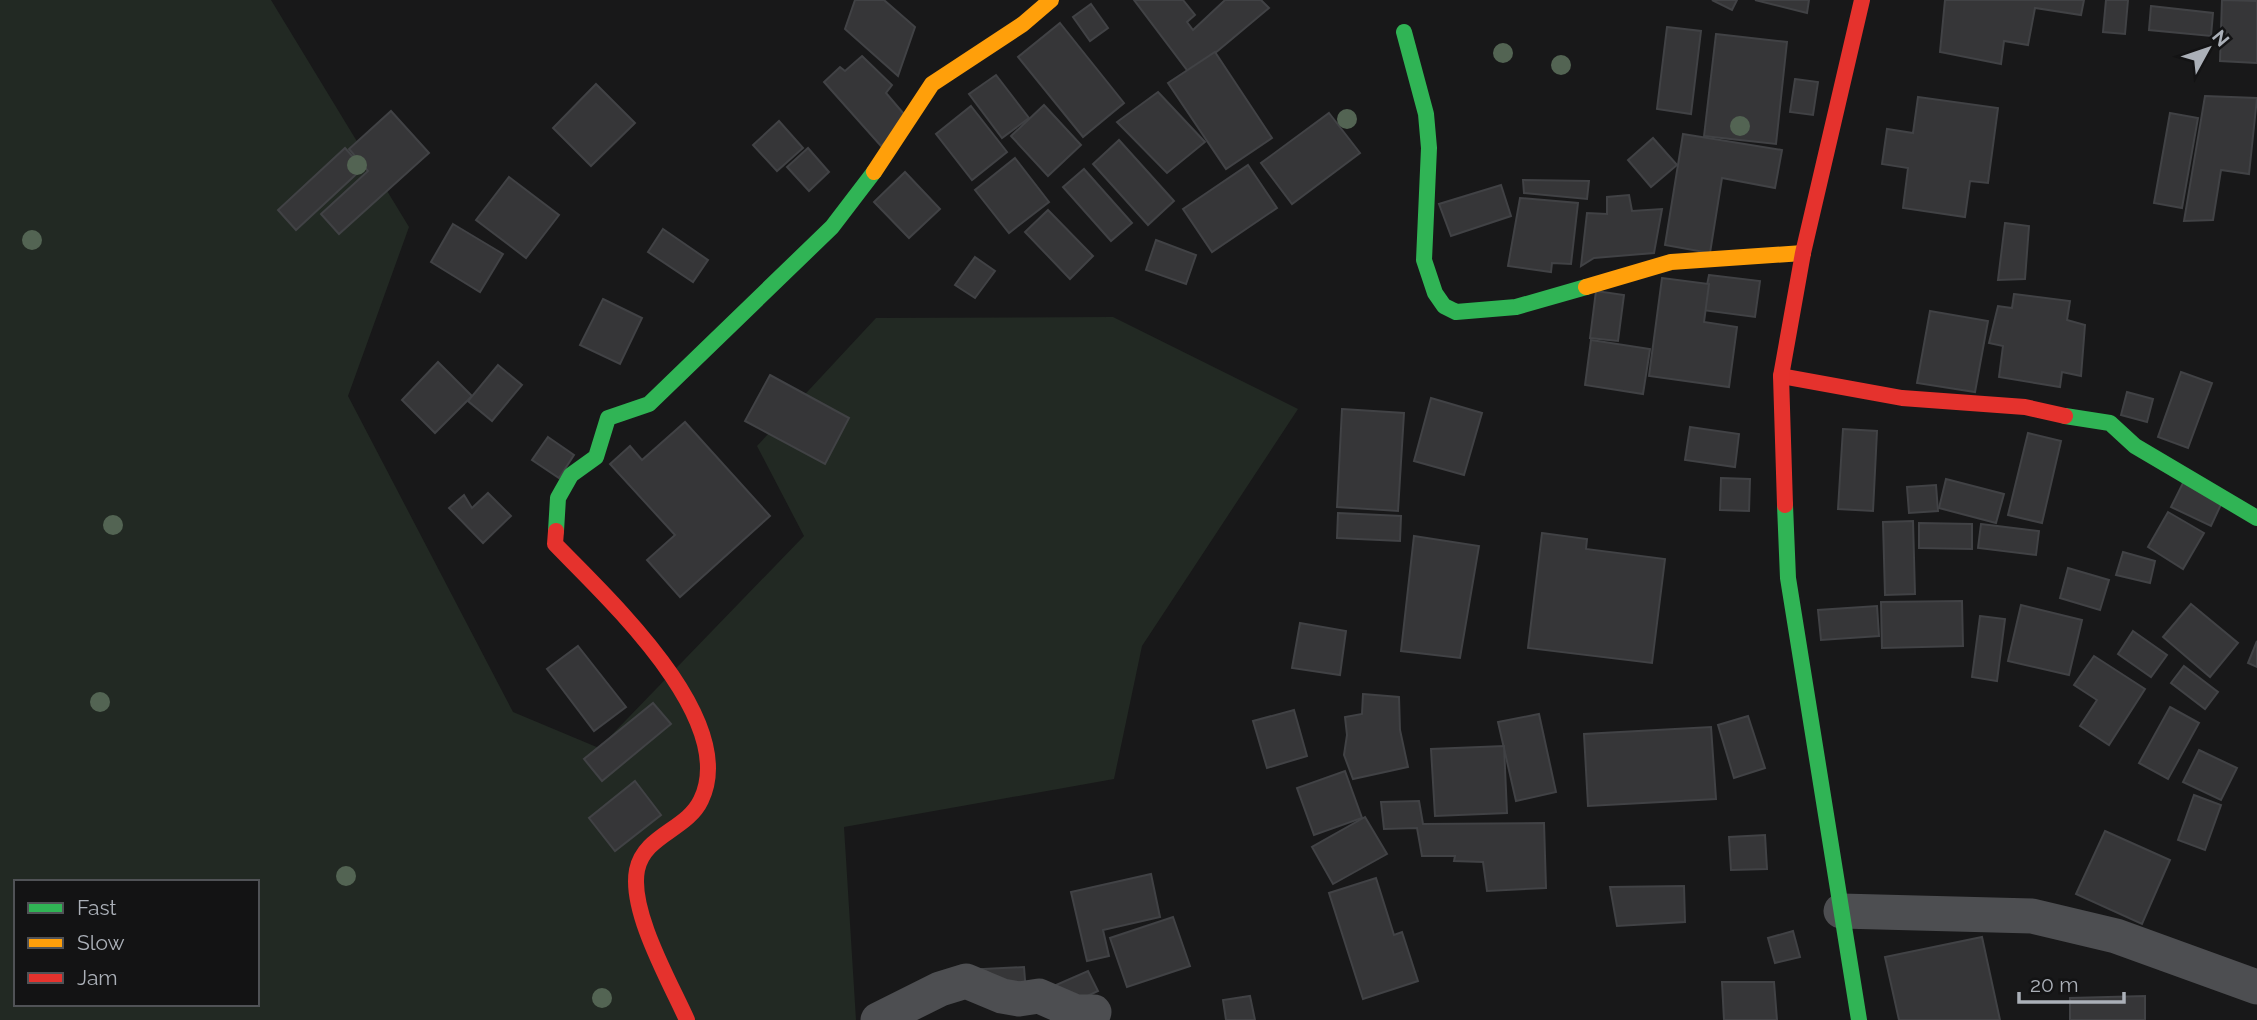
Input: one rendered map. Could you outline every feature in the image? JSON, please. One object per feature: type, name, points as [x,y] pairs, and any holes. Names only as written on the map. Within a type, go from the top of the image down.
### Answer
[{"type":"street","points":[[687,1020],[641,918],[638,870],[648,849],[700,802],[708,778],[702,733],[699,722],[665,664],[555,544],[558,498],[571,475],[596,457],[608,418],[649,404],[832,227],[858,197],[932,85],[1023,24],[1051,0]]},
{"type":"street","points":[[1858,1020],[1788,578],[1781,376],[1803,253],[1862,0]]},
{"type":"street","points":[[1404,32],[1426,114],[1429,148],[1424,260],[1435,293],[1444,306],[1456,312],[1516,307],[1671,262],[1803,253]]},
{"type":"street","points":[[1781,376],[1902,398],[2025,407],[2096,423],[2110,423],[2135,446],[2193,481],[2226,496],[2235,507],[2257,518]]},
{"type":"street","points":[[1841,911],[2032,916],[2116,936],[2257,987]]},
{"type":"street","points":[[878,1020],[940,989],[966,981],[1002,996],[1019,999],[1038,996],[1076,1012],[1094,1012]]},
{"type":"shaded area","points":[[0,0],[271,0],[409,227],[348,396],[513,712],[599,748],[804,536],[757,446],[876,318],[1113,317],[1298,409],[1142,646],[1114,779],[844,827],[856,1020],[0,1020]]},
{"type":"building","points":[[855,0],[884,0],[915,27],[898,76],[845,29]]},
{"type":"building","points":[[1134,0],[1183,0],[1195,15],[1187,22],[1193,30],[1225,0],[1261,0],[1269,8],[1190,74]]},
{"type":"building","points":[[1712,0],[1737,0],[1732,10]]},
{"type":"building","points":[[1755,0],[1809,0],[1807,13]]},
{"type":"building","points":[[1945,0],[2084,0],[2081,15],[2035,8],[2028,45],[2004,41],[2001,64],[1940,52]]},
{"type":"building","points":[[2106,0],[2128,0],[2125,34],[2103,32]]},
{"type":"building","points":[[2222,0],[2257,1],[2257,63],[2220,61]]},
{"type":"building","points":[[1091,4],[1108,28],[1090,41],[1073,17]]},
{"type":"building","points":[[2151,6],[2213,13],[2211,36],[2149,30]]},
{"type":"building","points":[[1060,23],[1124,103],[1083,137],[1018,57]]},
{"type":"building","points":[[1667,27],[1701,31],[1691,114],[1657,109]]},
{"type":"building","points":[[1716,34],[1787,42],[1776,144],[1704,136]]},
{"type":"building","points":[[1215,52],[1272,138],[1226,169],[1168,83]]},
{"type":"building","points":[[862,56],[892,85],[886,93],[909,120],[881,146],[824,82],[840,67],[845,71]]},
{"type":"building","points":[[996,75],[1029,118],[1002,138],[969,94]]},
{"type":"building","points":[[1795,79],[1818,82],[1813,115],[1790,112]]},
{"type":"building","points":[[596,84],[635,123],[591,166],[553,128]]},
{"type":"building","points":[[1158,92],[1205,142],[1167,173],[1117,122]]},
{"type":"building","points":[[2205,96],[2257,98],[2249,174],[2221,170],[2213,220],[2184,221]]},
{"type":"building","points":[[1918,97],[1998,108],[1988,183],[1970,181],[1965,217],[1903,208],[1908,168],[1882,164],[1887,129],[1913,133]]},
{"type":"building","points":[[1044,105],[1081,145],[1048,176],[1011,136]]},
{"type":"building","points":[[971,106],[1007,152],[972,180],[936,134]]},
{"type":"building","points":[[391,111],[429,153],[339,234],[321,214],[368,171],[349,149]]},
{"type":"building","points":[[1329,113],[1360,153],[1292,204],[1261,163]]},
{"type":"building","points":[[2170,113],[2198,118],[2182,208],[2154,203]]},
{"type":"building","points":[[779,121],[803,148],[777,171],[753,145]]},
{"type":"building","points":[[1683,134],[1782,150],[1775,188],[1722,178],[1710,253],[1665,245]]},
{"type":"building","points":[[1653,138],[1677,165],[1651,187],[1628,160]]},
{"type":"building","points":[[1119,140],[1174,201],[1148,225],[1093,164]]},
{"type":"building","points":[[345,148],[363,168],[296,230],[278,210]]},
{"type":"building","points":[[808,148],[829,172],[809,191],[787,167]]},
{"type":"building","points":[[1015,158],[1049,202],[1009,233],[975,190]]},
{"type":"building","points":[[1248,165],[1277,208],[1212,252],[1183,209]]},
{"type":"building","points":[[1084,169],[1132,223],[1111,241],[1063,187]]},
{"type":"building","points":[[905,172],[940,209],[909,238],[874,202]]},
{"type":"building","points":[[509,177],[559,215],[526,258],[476,220]]},
{"type":"building","points":[[1523,180],[1589,181],[1587,199],[1524,193]]},
{"type":"building","points":[[1501,185],[1511,216],[1451,236],[1439,204]]},
{"type":"building","points":[[1629,195],[1632,211],[1662,209],[1654,253],[1594,258],[1581,266],[1587,213],[1607,214],[1607,197]]},
{"type":"building","points":[[1520,198],[1578,203],[1571,264],[1552,263],[1551,272],[1508,266]]},
{"type":"building","points":[[1048,210],[1093,256],[1070,279],[1025,232]]},
{"type":"building","points":[[2005,223],[2029,226],[2025,279],[1998,280]]},
{"type":"building","points":[[453,224],[503,254],[480,292],[431,262]]},
{"type":"building","points":[[663,229],[708,260],[693,282],[648,252]]},
{"type":"building","points":[[1156,240],[1196,255],[1186,284],[1146,270]]},
{"type":"building","points":[[975,257],[995,271],[975,298],[955,285]]},
{"type":"building","points":[[1709,275],[1760,281],[1755,317],[1702,310]]},
{"type":"building","points":[[1662,278],[1709,284],[1704,322],[1737,327],[1729,387],[1649,376]]},
{"type":"building","points":[[1596,291],[1624,295],[1618,341],[1590,338]]},
{"type":"building","points":[[2014,294],[2070,301],[2067,320],[2085,325],[2081,376],[2062,372],[2060,387],[1999,377],[2003,346],[1989,343],[1998,306],[2012,308]]},
{"type":"building","points":[[603,299],[642,318],[620,364],[580,345]]},
{"type":"building","points":[[1930,311],[1988,321],[1975,392],[1917,383]]},
{"type":"building","points":[[1591,340],[1650,349],[1643,394],[1585,385]]},
{"type":"building","points":[[438,362],[472,396],[435,433],[402,400]]},
{"type":"building","points":[[498,365],[522,385],[492,421],[468,401]]},
{"type":"building","points":[[2181,372],[2212,383],[2188,448],[2158,437]]},
{"type":"building","points":[[770,375],[849,418],[825,464],[745,421]]},
{"type":"building","points":[[2127,392],[2153,399],[2147,422],[2121,415]]},
{"type":"building","points":[[1431,398],[1482,413],[1464,475],[1414,461]]},
{"type":"building","points":[[1342,409],[1404,413],[1398,511],[1337,507]]},
{"type":"building","points":[[685,422],[770,516],[680,597],[647,560],[675,535],[610,464],[630,446],[642,460]]},
{"type":"building","points":[[1690,427],[1739,434],[1735,467],[1685,460]]},
{"type":"building","points":[[1843,429],[1877,431],[1873,511],[1838,509]]},
{"type":"building","points":[[2028,433],[2061,441],[2042,523],[2008,515]]},
{"type":"building","points":[[548,437],[574,455],[559,478],[532,460]]},
{"type":"building","points":[[1721,478],[1750,479],[1749,511],[1720,510]]},
{"type":"building","points":[[1946,479],[2004,494],[1996,523],[1939,508]]},
{"type":"building","points":[[2185,479],[2224,498],[2211,526],[2171,507]]},
{"type":"building","points":[[1936,485],[1938,511],[1909,513],[1907,487]]},
{"type":"building","points":[[488,493],[511,516],[483,543],[449,508],[464,495],[472,508]]},
{"type":"building","points":[[2168,512],[2204,533],[2183,569],[2148,547]]},
{"type":"building","points":[[1338,513],[1401,516],[1400,541],[1337,538]]},
{"type":"building","points":[[1913,521],[1915,594],[1885,595],[1883,522]]},
{"type":"building","points":[[1919,523],[1972,524],[1972,549],[1919,548]]},
{"type":"building","points":[[1981,524],[2039,531],[2036,555],[1978,548]]},
{"type":"building","points":[[1542,533],[1587,539],[1586,549],[1665,559],[1652,663],[1528,648]]},
{"type":"building","points":[[1414,536],[1479,546],[1460,658],[1401,651]]},
{"type":"building","points":[[2123,552],[2155,561],[2150,583],[2116,575]]},
{"type":"building","points":[[2068,568],[2109,580],[2100,610],[2060,598]]},
{"type":"building","points":[[1962,601],[1963,646],[1882,648],[1881,602]]},
{"type":"building","points":[[2191,604],[2238,643],[2210,677],[2163,637]]},
{"type":"building","points":[[2021,605],[2082,620],[2069,675],[2008,661]]},
{"type":"building","points":[[1877,606],[1879,636],[1821,640],[1818,610]]},
{"type":"building","points":[[1980,616],[2005,619],[1997,681],[1972,677]]},
{"type":"building","points":[[1300,623],[1346,631],[1340,675],[1292,668]]},
{"type":"building","points":[[2133,631],[2167,655],[2151,677],[2118,654]]},
{"type":"building","points":[[2257,641],[2257,667],[2248,663]]},
{"type":"building","points":[[578,646],[626,707],[594,731],[547,669]]},
{"type":"building","points":[[2094,656],[2145,689],[2109,745],[2080,726],[2097,700],[2074,685]]},
{"type":"building","points":[[2184,666],[2218,692],[2205,709],[2171,683]]},
{"type":"building","points":[[1363,694],[1399,697],[1400,730],[1408,767],[1353,779],[1344,755],[1347,735],[1345,717],[1362,714]]},
{"type":"building","points":[[653,703],[671,724],[602,781],[584,759]]},
{"type":"building","points":[[2170,707],[2199,723],[2168,779],[2139,763]]},
{"type":"building","points":[[1294,710],[1307,756],[1267,768],[1253,721]]},
{"type":"building","points":[[1539,714],[1556,792],[1516,801],[1498,722]]},
{"type":"building","points":[[1748,716],[1765,768],[1734,778],[1718,725]]},
{"type":"building","points":[[1711,727],[1716,799],[1588,806],[1584,734]]},
{"type":"building","points":[[1504,746],[1507,813],[1435,816],[1431,749]]},
{"type":"building","points":[[2199,750],[2237,768],[2221,800],[2183,782]]},
{"type":"building","points":[[1345,771],[1362,818],[1314,835],[1297,788]]},
{"type":"building","points":[[635,781],[661,815],[615,851],[589,818]]},
{"type":"building","points":[[2194,795],[2221,805],[2205,850],[2178,840]]},
{"type":"building","points":[[1419,801],[1423,824],[1544,823],[1546,888],[1487,891],[1483,862],[1454,861],[1455,856],[1422,856],[1417,828],[1384,829],[1381,802]]},
{"type":"building","points":[[1365,817],[1387,854],[1333,884],[1312,847]]},
{"type":"building","points":[[2105,831],[2170,860],[2142,924],[2076,894]]},
{"type":"building","points":[[1765,835],[1767,869],[1731,870],[1729,837]]},
{"type":"building","points":[[1151,874],[1160,917],[1103,930],[1109,956],[1087,961],[1071,892]]},
{"type":"building","points":[[1376,878],[1394,935],[1402,932],[1418,981],[1363,999],[1329,893]]},
{"type":"building","points":[[1684,886],[1685,922],[1617,926],[1610,887]]},
{"type":"building","points":[[1173,917],[1190,966],[1127,987],[1110,938]]},
{"type":"building","points":[[1793,931],[1800,957],[1775,963],[1768,938]]},
{"type":"building","points":[[1982,937],[2000,1020],[1899,1020],[1885,957]]},
{"type":"building","points":[[1024,967],[1026,993],[982,969]]},
{"type":"building","points":[[1088,971],[1098,991],[1066,1006],[1056,985]]},
{"type":"building","points":[[1722,982],[1774,982],[1777,1020],[1724,1020]]},
{"type":"building","points":[[1250,996],[1255,1020],[1226,1020],[1223,1000]]},
{"type":"building","points":[[2145,996],[2145,1020],[2070,1020],[2070,998]]},
{"type":"traffic: fast","points":[[1404,32],[1426,114],[1429,148],[1424,260],[1435,293],[1444,306],[1456,312],[1516,307],[1586,287]]},
{"type":"traffic: fast","points":[[556,531],[558,498],[571,475],[596,457],[608,418],[649,404],[832,227],[874,172]]},
{"type":"traffic: fast","points":[[2065,416],[2110,423],[2135,446],[2257,518]]},
{"type":"traffic: fast","points":[[1785,505],[1788,578],[1859,1020]]},
{"type":"traffic: slow","points":[[874,172],[932,84],[1023,24],[1051,0]]},
{"type":"traffic: slow","points":[[1586,287],[1671,262],[1803,253]]},
{"type":"traffic: jam","points":[[1785,505],[1781,376],[1803,253],[1862,0]]},
{"type":"traffic: jam","points":[[1781,376],[1902,398],[2025,407],[2065,416]]},
{"type":"traffic: jam","points":[[556,531],[555,544],[605,595],[662,662],[685,697],[702,733],[708,768],[701,800],[686,819],[657,840],[641,858],[636,887],[639,905],[653,946],[687,1020]]}]
